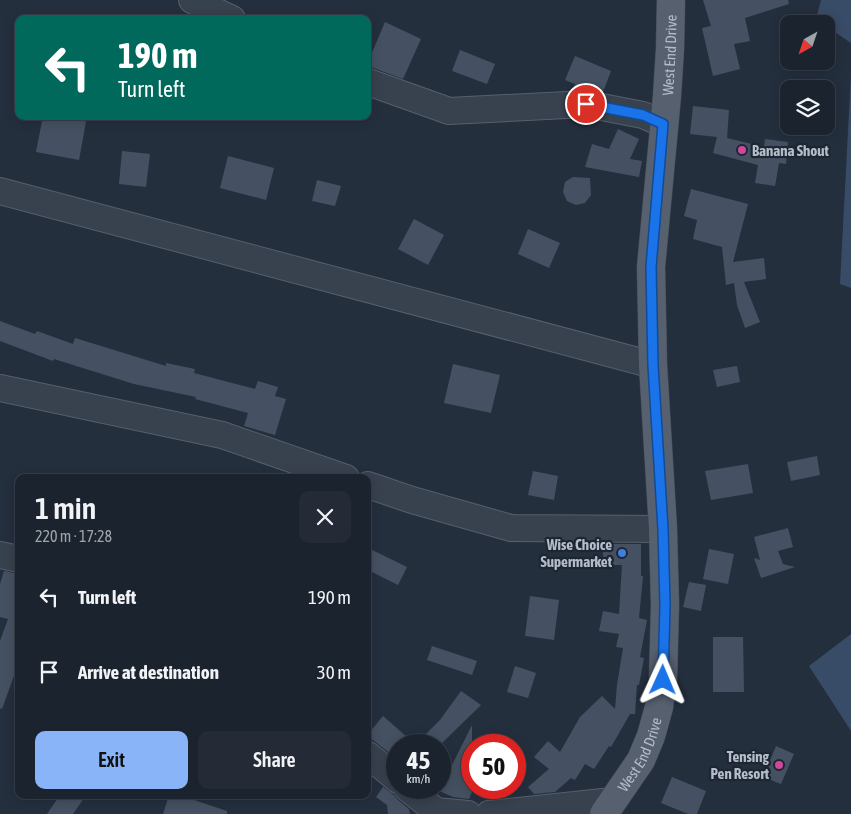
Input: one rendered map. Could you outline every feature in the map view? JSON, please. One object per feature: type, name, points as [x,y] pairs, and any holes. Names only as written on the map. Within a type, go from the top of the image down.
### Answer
[{"type":"main road","name":"West End Drive","points":[[608,807],[641,760],[651,736],[659,707],[663,680],[665,615],[663,529],[653,365],[651,267],[670,49],[671,0]]},
{"type":"street","points":[[192,0],[224,15]]},
{"type":"street","points":[[371,83],[449,111],[586,104],[643,115],[663,124]]},
{"type":"street","points":[[0,191],[653,365]]},
{"type":"street","points":[[0,388],[222,435],[334,474]]},
{"type":"street","points":[[371,486],[412,500],[511,528],[663,529]]},
{"type":"street","points":[[0,555],[15,558]]},
{"type":"street","points":[[371,758],[386,770]]},
{"type":"street","points":[[421,799],[436,811],[468,814]]},
{"type":"street","points":[[489,814],[608,807]]},
{"type":"water","points":[[821,0],[851,0],[851,43],[835,32],[835,15],[817,15]]},
{"type":"water","points":[[851,74],[851,288],[840,284]]},
{"type":"water","points":[[851,634],[851,731],[809,666]]},
{"type":"building","points":[[703,0],[788,0],[789,4],[745,18],[750,41],[734,44],[740,69],[713,76],[702,28],[711,26]]},
{"type":"building","points":[[385,22],[421,39],[403,79],[371,67],[371,55]]},
{"type":"building","points":[[460,50],[495,64],[487,84],[452,71]]},
{"type":"building","points":[[575,56],[611,71],[603,92],[589,89],[573,90],[575,84],[565,80]]},
{"type":"building","points":[[693,106],[729,110],[727,138],[764,147],[765,139],[788,142],[786,164],[779,163],[775,186],[755,183],[758,165],[713,153],[717,137],[690,134]]},
{"type":"building","points":[[42,120],[86,120],[79,160],[36,152]]},
{"type":"building","points":[[618,129],[639,139],[630,159],[642,161],[639,177],[585,167],[592,144],[609,149]]},
{"type":"building","points":[[122,151],[150,154],[146,187],[119,184]]},
{"type":"building","points":[[228,156],[274,168],[266,200],[220,188]]},
{"type":"building","points":[[573,177],[590,178],[591,195],[585,203],[576,205],[567,201],[563,192],[565,182]]},
{"type":"building","points":[[317,180],[341,186],[335,206],[312,201]]},
{"type":"building","points":[[691,189],[748,204],[733,262],[764,258],[766,279],[744,282],[760,322],[745,328],[737,305],[734,283],[726,285],[722,247],[693,239],[697,220],[684,216]]},
{"type":"building","points":[[414,219],[444,235],[428,265],[398,249]]},
{"type":"building","points":[[528,229],[560,243],[549,268],[518,254]]},
{"type":"building","points":[[0,321],[35,334],[37,331],[73,344],[75,338],[166,366],[166,363],[195,369],[194,373],[255,389],[258,381],[278,387],[275,396],[286,399],[275,435],[244,426],[248,413],[195,399],[196,397],[134,384],[54,359],[53,361],[0,341]]},
{"type":"building","points":[[453,364],[500,375],[491,413],[444,403]]},
{"type":"building","points":[[737,366],[740,382],[717,387],[713,370]]},
{"type":"building","points":[[817,456],[820,475],[791,481],[787,462]]},
{"type":"building","points":[[748,464],[753,493],[711,500],[705,471]]},
{"type":"building","points":[[533,471],[558,476],[554,500],[528,495]]},
{"type":"building","points":[[788,528],[793,547],[778,551],[783,564],[795,567],[761,578],[754,558],[760,560],[754,537]]},
{"type":"building","points":[[603,544],[641,544],[641,576],[643,576],[639,618],[647,620],[640,657],[644,658],[639,685],[637,685],[635,714],[630,714],[611,747],[609,746],[594,769],[585,764],[575,780],[571,778],[555,792],[534,794],[528,787],[549,769],[534,757],[548,741],[560,752],[580,717],[602,696],[615,709],[623,648],[616,647],[619,634],[599,631],[603,611],[619,614],[622,565],[603,565]]},
{"type":"building","points":[[371,549],[407,567],[398,585],[371,572]]},
{"type":"building","points":[[709,549],[734,554],[728,584],[703,579]]},
{"type":"building","points":[[4,571],[15,573],[15,673],[2,709],[0,708],[0,641],[8,619],[0,617],[0,584]]},
{"type":"building","points":[[689,582],[706,585],[701,611],[683,607]]},
{"type":"building","points":[[530,596],[559,600],[554,640],[525,636]]},
{"type":"building","points":[[713,637],[743,637],[744,692],[713,692]]},
{"type":"building","points":[[432,646],[477,661],[472,675],[427,660]]},
{"type":"building","points":[[515,666],[536,673],[528,698],[507,692]]},
{"type":"building","points":[[461,691],[481,705],[451,734],[426,734],[440,720]]},
{"type":"building","points":[[383,716],[403,734],[386,734],[386,750],[371,738],[371,730]]},
{"type":"building","points":[[472,725],[472,734],[468,734]]},
{"type":"building","name":"Tensing Pen Resort","points":[[776,746],[794,754],[781,784],[763,777]]},
{"type":"building","points":[[461,747],[461,798],[451,796],[451,767]]},
{"type":"building","points":[[672,777],[706,791],[697,814],[688,814],[661,803]]},
{"type":"building","points":[[383,787],[386,789],[386,799],[397,799],[409,809],[410,814],[388,814],[387,805],[376,797]]},
{"type":"building","points":[[57,799],[83,799],[73,814],[47,814]]},
{"type":"building","points":[[168,799],[191,799],[227,811],[227,814],[163,814]]},
{"type":"place","name":"Banana Shout","points":[[742,150]]},
{"type":"place","name":"Wise Choice Supermarket","points":[[622,553]]},
{"type":"place","name":"Tensing Pen Resort","points":[[779,765]]},
{"type":"route","points":[[586,104],[643,115],[663,124],[651,267],[653,365],[663,529],[665,605],[663,680]]}]
